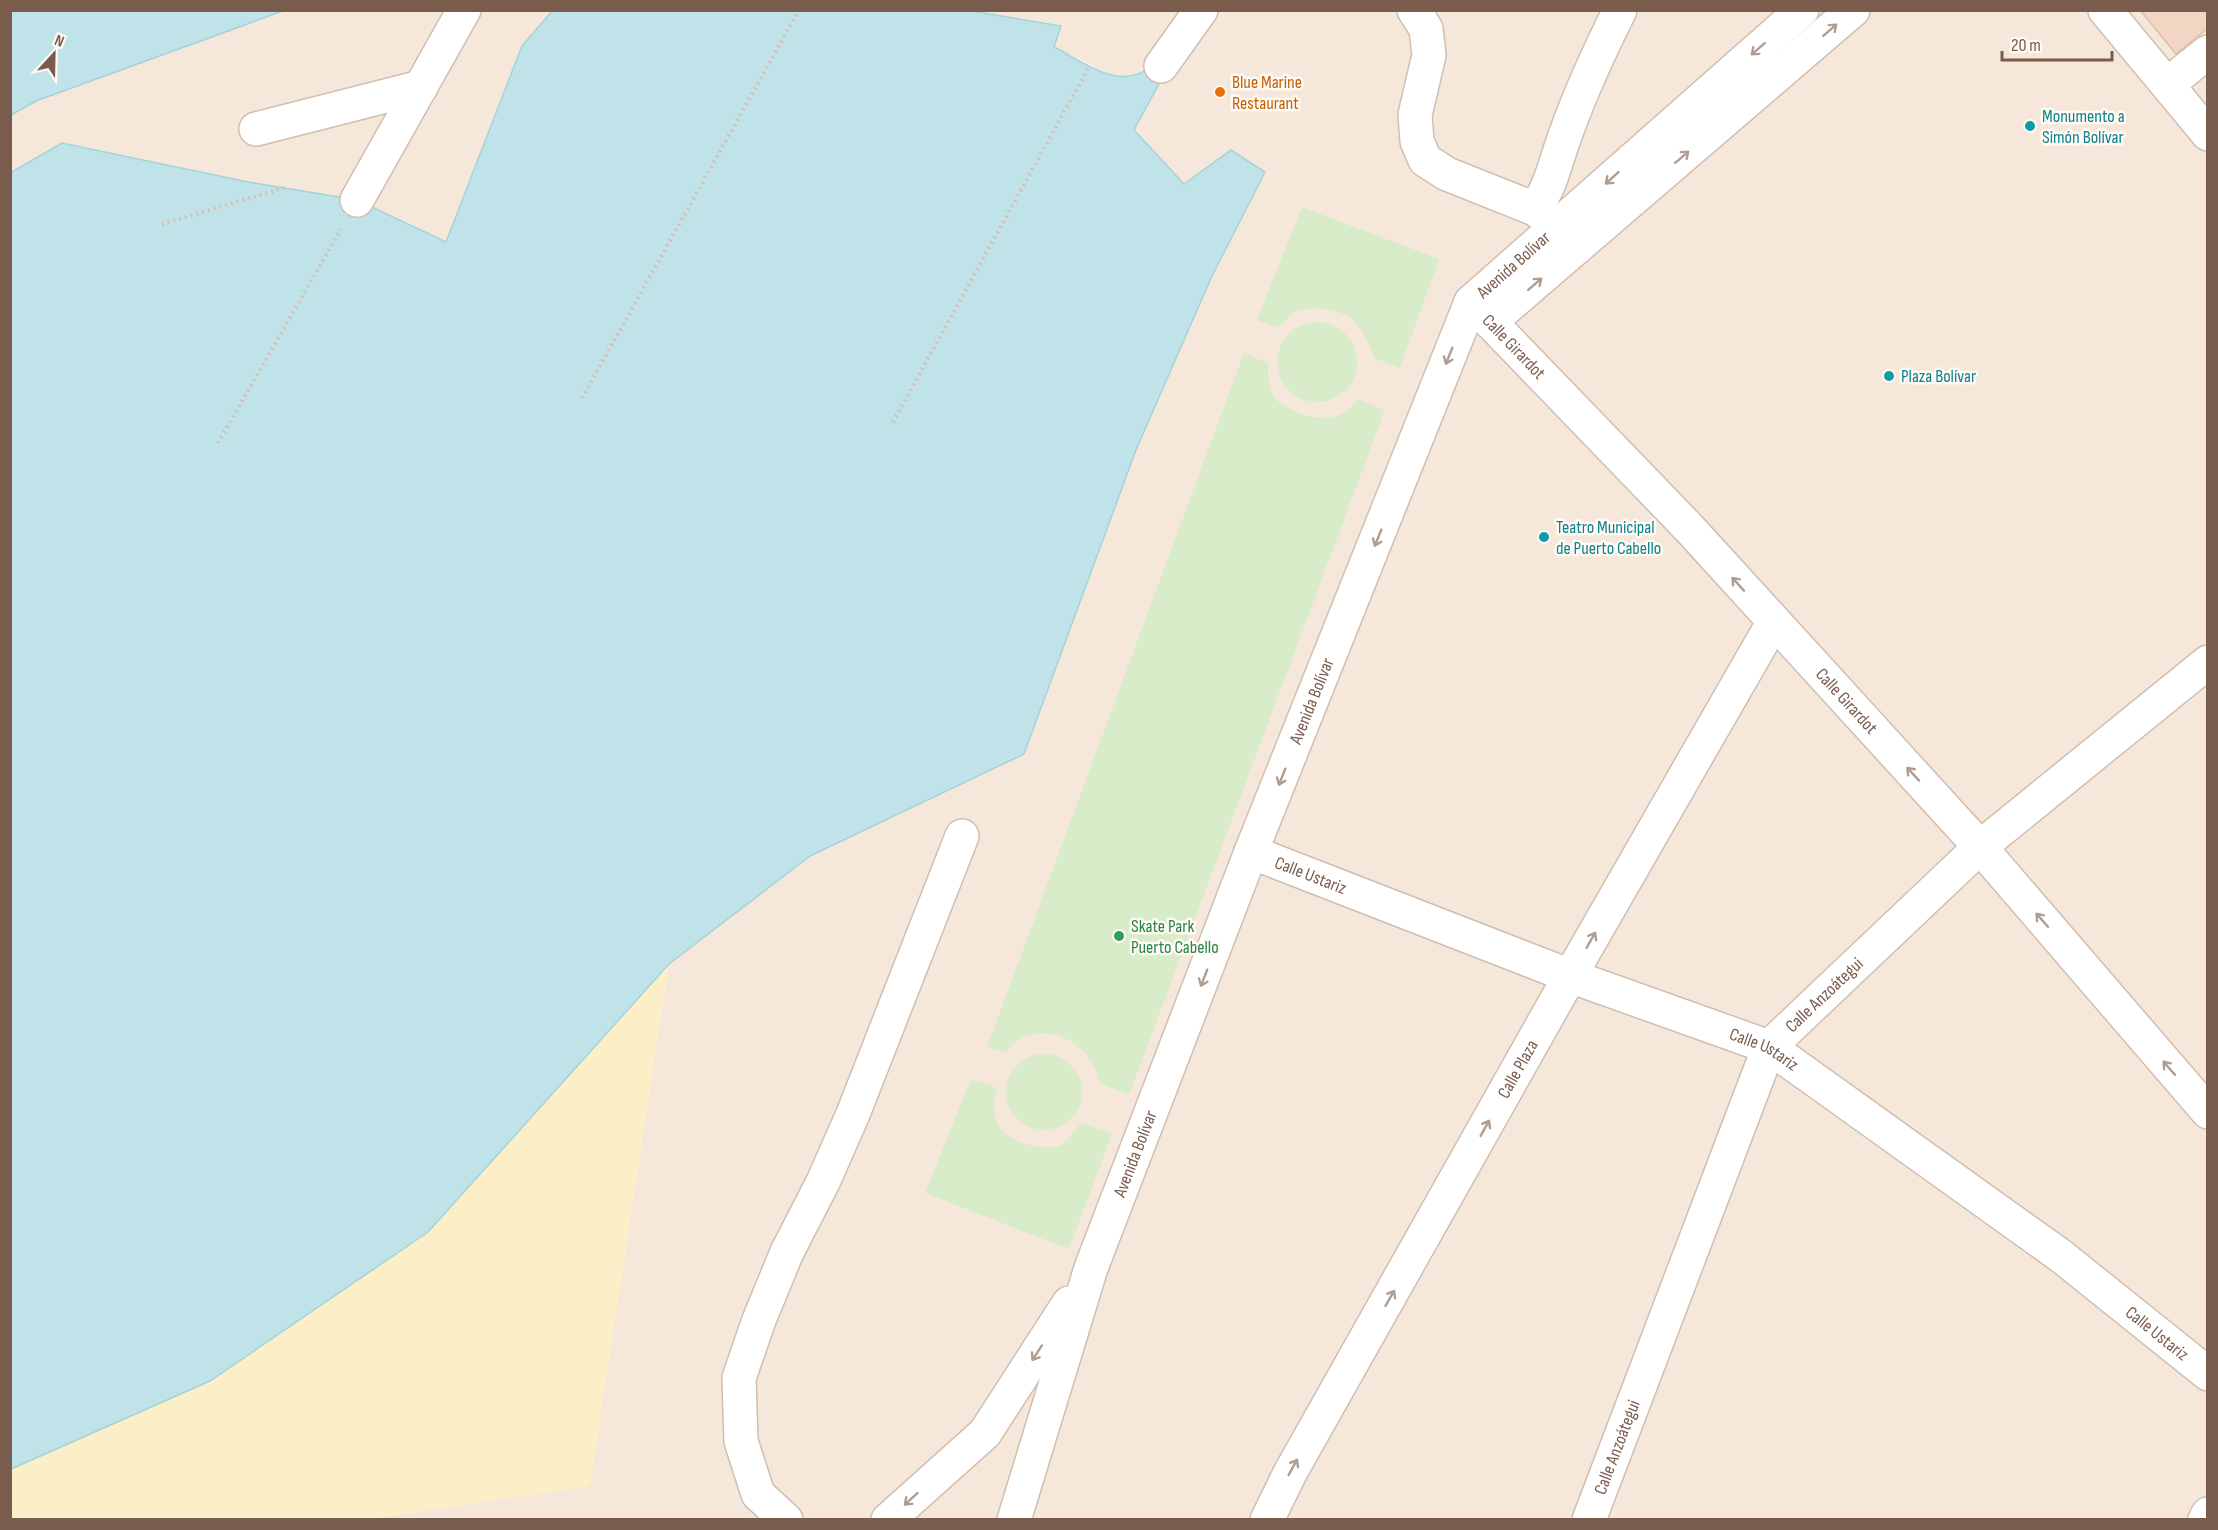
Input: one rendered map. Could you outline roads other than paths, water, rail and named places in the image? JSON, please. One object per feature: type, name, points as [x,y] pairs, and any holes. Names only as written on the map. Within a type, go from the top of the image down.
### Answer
[{"type":"street","points":[[357,200],[464,10]]},
{"type":"street","points":[[1161,66],[1201,10]]},
{"type":"street","points":[[1414,10],[1426,29],[1429,55],[1415,115],[1417,141],[1425,160],[1448,174],[1546,218],[1545,195],[1566,133],[1598,53],[1620,10]]},
{"type":"street","name":"Avenida Bolívar","points":[[1014,1520],[1091,1268],[1251,852],[1480,312],[1546,218],[1703,95],[1802,10]]},
{"type":"street","name":"Avenida Bolívar","points":[[1480,312],[1852,10]]},
{"type":"street","points":[[2104,10],[2208,134]]},
{"type":"street","points":[[2168,84],[2208,52]]},
{"type":"street","points":[[255,129],[421,87]]},
{"type":"street","name":"Calle Girardot","points":[[1480,312],[1689,528],[1773,623],[1980,847],[2208,1112]]},
{"type":"street","name":"Calle Plaza","points":[[1267,1520],[1290,1473],[1570,976],[1773,623]]},
{"type":"street","name":"Calle Anzoátegui","points":[[1589,1520],[1769,1047],[1980,847],[2208,662]]},
{"type":"street","points":[[786,1520],[758,1494],[741,1441],[739,1378],[759,1320],[788,1252],[823,1182],[853,1114],[962,836]]},
{"type":"street","name":"Calle Ustariz","points":[[1251,852],[1570,976],[1769,1047],[2061,1256],[2208,1374]]},
{"type":"street","points":[[888,1520],[985,1433],[1091,1268]]},
{"type":"street","points":[[2205,1520],[2208,1515]]},
{"type":"water","points":[[11,10],[283,11],[36,101],[11,115]]},
{"type":"water","points":[[553,10],[966,10],[1061,26],[1054,47],[1091,67],[1116,76],[1141,73],[1153,65],[1166,71],[1134,130],[1184,184],[1231,150],[1265,172],[1212,276],[1136,450],[1024,754],[810,856],[669,964],[428,1232],[210,1381],[11,1469],[10,173],[62,143],[248,182],[357,200],[446,242],[522,46]]},
{"type":"place","name":"Blue Marine Restaurant","points":[[1220,92]]},
{"type":"place","name":"Monumento a Simón Bolívar","points":[[2030,126]]},
{"type":"place","name":"Plaza Bolívar","points":[[1889,376]]},
{"type":"place","name":"Teatro Municipal de Puerto Cabello","points":[[1544,537]]},
{"type":"place","name":"Skate Park Puerto Cabello","points":[[1119,936]]}]
